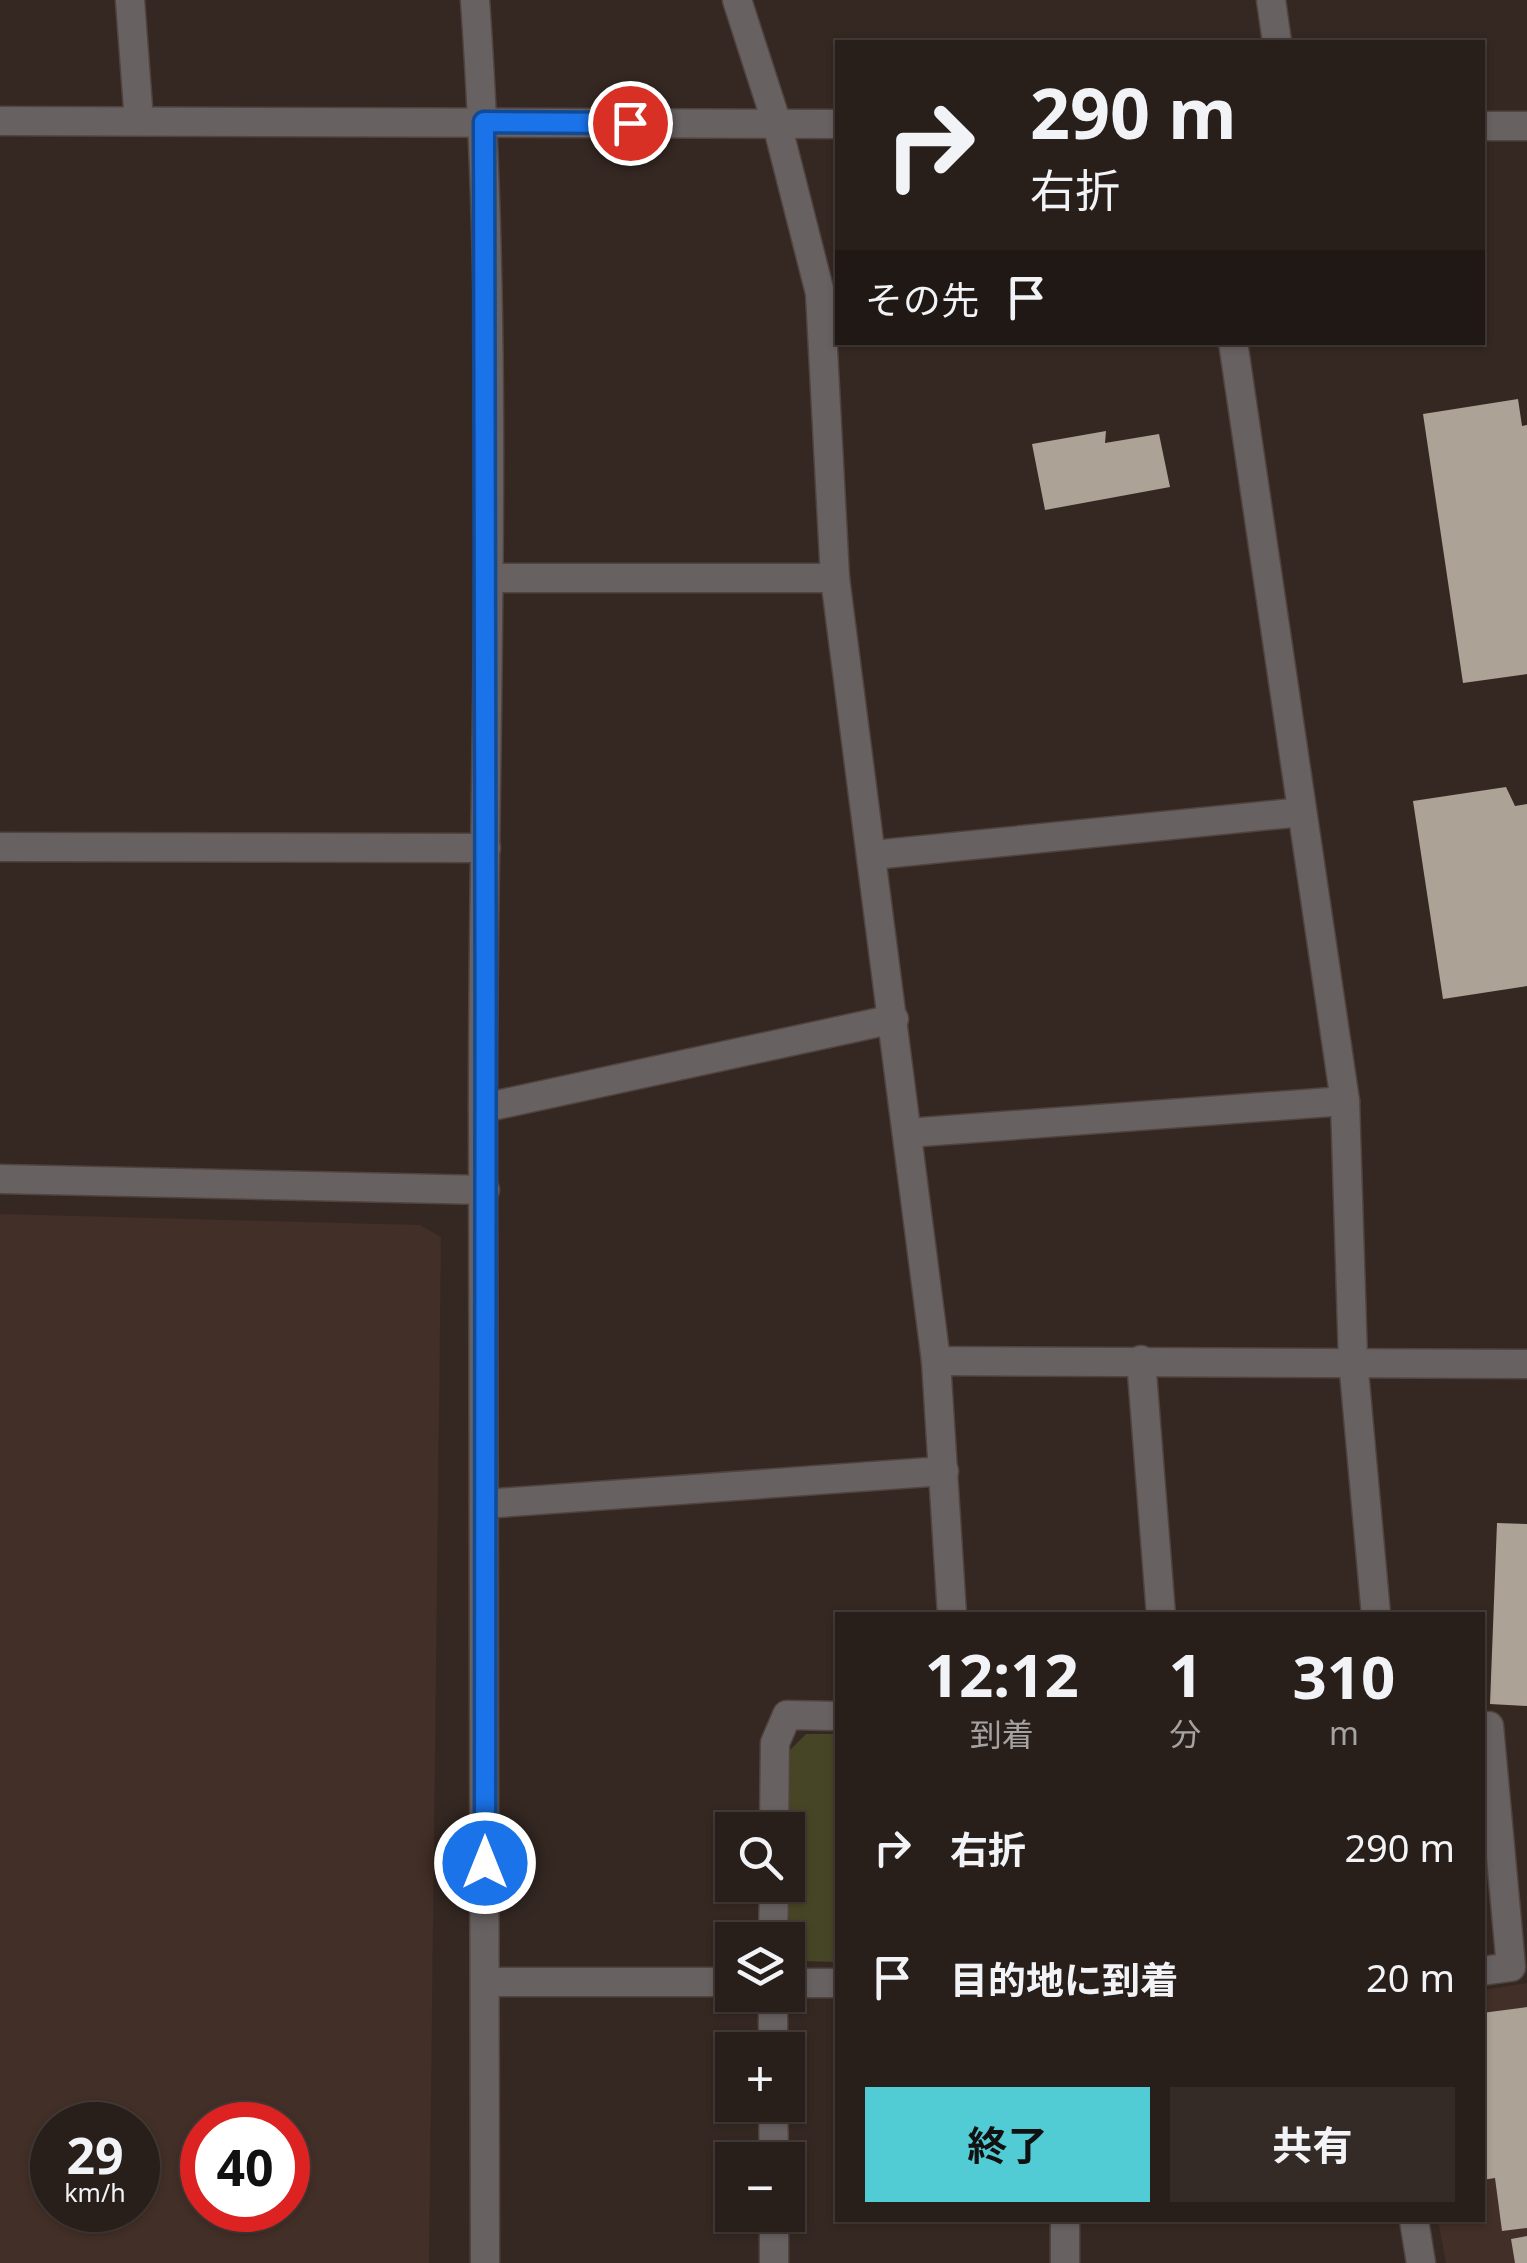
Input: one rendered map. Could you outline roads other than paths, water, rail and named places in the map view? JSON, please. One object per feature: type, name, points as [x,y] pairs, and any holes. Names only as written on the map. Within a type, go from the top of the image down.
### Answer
[{"type":"street","points":[[130,0],[140,120]]},
{"type":"street","points":[[475,0],[484,122],[488,578],[483,1108],[486,2263]]},
{"type":"street","points":[[737,0],[778,124],[820,293],[835,578],[936,1361],[952,1612]]},
{"type":"street","points":[[1271,0],[1277,40]]},
{"type":"street","points":[[0,121],[835,124]]},
{"type":"street","points":[[1485,126],[1527,126]]},
{"type":"street","points":[[1233,345],[1345,1101],[1354,1360],[1376,1612]]},
{"type":"street","points":[[488,578],[835,578]]},
{"type":"street","points":[[873,855],[1302,812]]},
{"type":"street","points":[[0,847],[486,848]]},
{"type":"street","points":[[483,1108],[894,1019]]},
{"type":"street","points":[[907,1133],[1345,1101]]},
{"type":"street","points":[[0,1179],[485,1190]]},
{"type":"street","points":[[1141,1360],[1161,1612]]},
{"type":"street","points":[[936,1361],[1354,1360],[1527,1364]]},
{"type":"street","points":[[484,1504],[944,1472]]},
{"type":"street","points":[[774,1812],[775,1743],[788,1716],[835,1716]]},
{"type":"street","points":[[1485,1726],[1489,1726],[1511,1968],[1485,1971]]},
{"type":"street","points":[[485,1982],[715,1982]]},
{"type":"street","points":[[805,1983],[835,1983]]},
{"type":"street","points":[[1065,2222],[1066,2263]]},
{"type":"street","points":[[1414,2222],[1421,2263]]},
{"type":"street","points":[[774,2232],[774,2263]]}]
